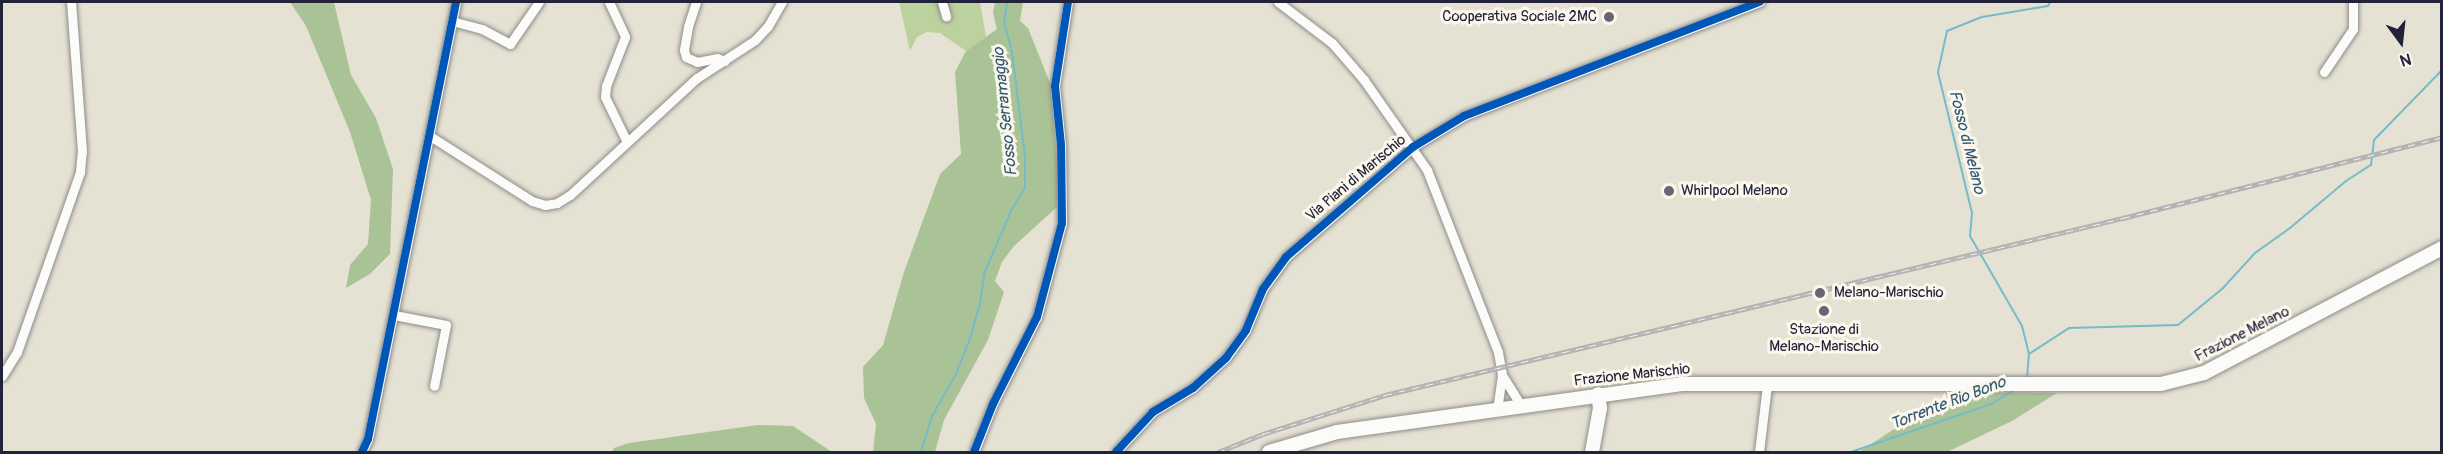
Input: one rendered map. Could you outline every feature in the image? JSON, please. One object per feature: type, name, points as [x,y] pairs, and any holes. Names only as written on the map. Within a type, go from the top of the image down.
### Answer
[{"type":"main road","name":"Frazione Melano","points":[[2041,384],[2161,384],[2204,373],[2442,248]]},
{"type":"main road","name":"Frazione Marischio","points":[[1269,453],[1337,432],[1682,384],[2041,384]]},
{"type":"main road","points":[[1592,453],[1600,408],[1598,394]]},
{"type":"street","points":[[2,376],[17,352],[80,172],[82,151],[71,2]]},
{"type":"street","points":[[362,453],[368,439],[394,315],[456,2]]},
{"type":"street","points":[[452,21],[482,29],[510,44],[538,2]]},
{"type":"street","points":[[609,2],[625,37],[606,86],[605,97],[627,142]]},
{"type":"street","points":[[696,2],[688,27],[684,50],[686,57],[697,62],[717,58],[724,61]]},
{"type":"street","points":[[430,136],[519,195],[545,205],[557,203],[570,195],[697,78],[755,40],[768,26],[782,2]]},
{"type":"street","points":[[942,2],[946,16]]},
{"type":"street","points":[[974,453],[993,404],[1037,317],[1062,223],[1061,145],[1055,86],[1068,2]]},
{"type":"street","name":"Via Piani di Marischio","points":[[1278,2],[1332,43],[1365,80],[1413,147],[1437,189],[1498,352],[1502,375]]},
{"type":"street","name":"Via Piani di Marischio","points":[[1116,453],[1153,412],[1193,388],[1226,358],[1246,330],[1263,289],[1286,257],[1413,147],[1475,111],[1760,2]]},
{"type":"street","points":[[2324,72],[2353,29],[2353,2]]},
{"type":"street","points":[[394,315],[446,325],[434,386]]},
{"type":"street","points":[[1502,375],[1521,406]]},
{"type":"street","points":[[1497,409],[1502,375]]},
{"type":"street","points":[[1758,453],[1767,385]]},
{"type":"green space","points":[[290,2],[334,2],[351,75],[376,118],[393,169],[390,254],[370,274],[346,288],[350,265],[368,244],[371,200],[350,132],[306,26]]},
{"type":"green space","points":[[899,2],[980,2],[986,37],[966,51],[940,33],[927,32],[917,37],[910,51]]},
{"type":"green space","points":[[995,2],[1023,2],[1020,21],[1028,28],[1050,83],[1058,175],[1057,207],[1014,246],[1002,262],[995,281],[1004,292],[988,340],[944,420],[935,452],[873,452],[876,424],[864,398],[863,367],[883,345],[904,272],[940,174],[961,154],[955,72],[966,51],[997,29],[993,13]]},
{"type":"green space","points":[[1957,392],[2057,393],[2012,421],[1947,452],[1859,452],[1917,414]]},
{"type":"green space","points":[[758,425],[793,426],[832,452],[612,452],[614,448],[629,443]]},
{"type":"waterway","name":"Fosso Serramaggio","points":[[921,452],[932,416],[955,376],[969,342],[980,304],[984,274],[1011,211],[1025,188],[1025,157],[1012,52],[1004,22],[1007,2]]},
{"type":"waterway","name":"Fosso di Melano","points":[[2027,380],[2029,354],[2022,326],[1970,236],[1972,213],[1938,72],[1947,31],[1982,17],[2048,6],[2050,2]]},
{"type":"waterway","points":[[2029,354],[2069,328],[2178,325],[2223,288],[2255,253],[2290,228],[2346,181],[2371,165],[2374,140],[2442,70]]},
{"type":"waterway","name":"Torrente Rio Bono","points":[[1851,452],[1991,404],[2016,389]]},
{"type":"railway","points":[[1218,452],[1263,434],[1385,395],[2123,218],[2442,137]]},
{"type":"cycle path","points":[[362,452],[368,439],[456,2]]},
{"type":"cycle path","points":[[974,452],[993,404],[1037,317],[1062,223],[1061,145],[1055,86],[1068,2]]},
{"type":"cycle path","points":[[1116,452],[1153,412],[1193,388],[1226,358],[1246,330],[1263,289],[1286,257],[1413,147],[1464,116],[1760,2]]},
{"type":"place","name":"Cooperativa Sociale 2MC","points":[[1609,17]]},
{"type":"place","name":"Whirlpool Melano","points":[[1669,191]]},
{"type":"place","name":"Melano-Marischio","points":[[1820,293]]},
{"type":"place","name":"Stazione di Melano-Marischio","points":[[1824,311]]}]
